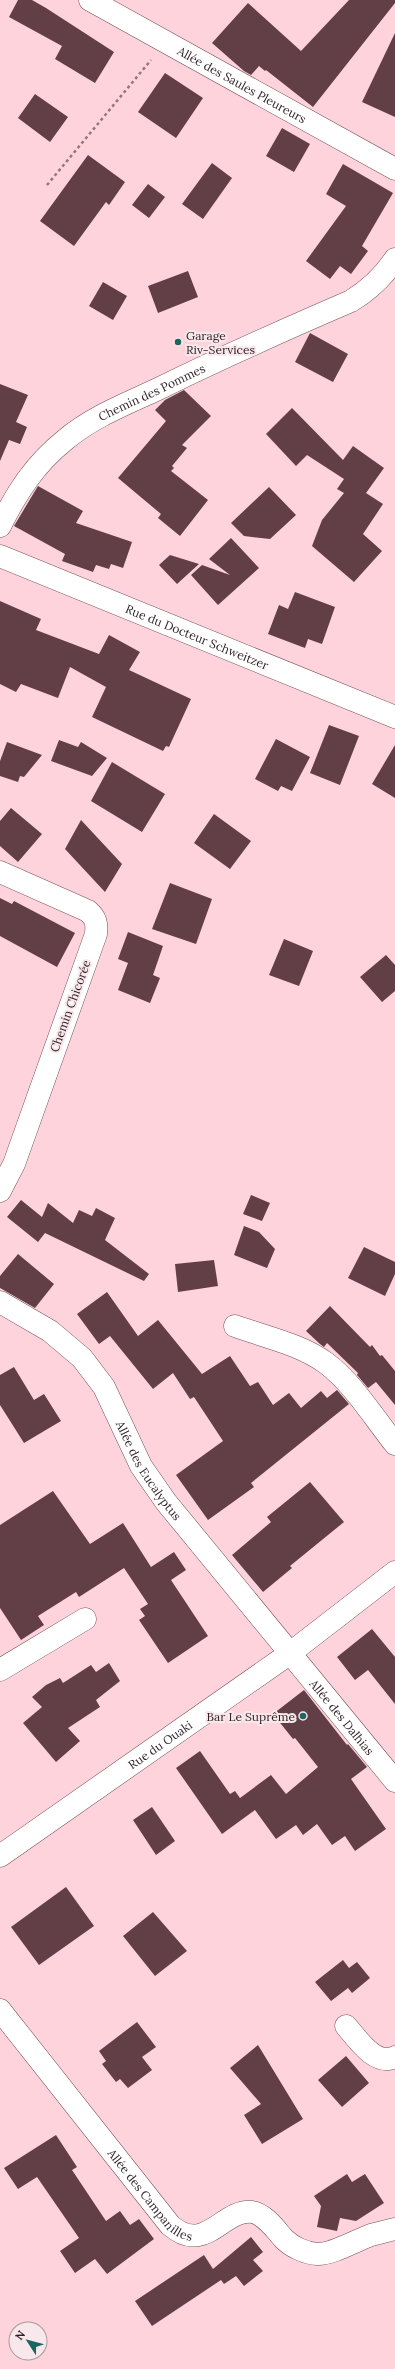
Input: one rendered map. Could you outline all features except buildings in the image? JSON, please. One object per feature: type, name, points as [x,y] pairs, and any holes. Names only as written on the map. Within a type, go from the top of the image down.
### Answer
[{"type":"street","name":"Allée des Saules Pleureurs","points":[[90,0],[395,169]]},
{"type":"street","name":"Chemin des Pommes","points":[[0,526],[23,482],[39,464],[71,435],[96,418],[356,298],[379,280],[395,259]]},
{"type":"street","name":"Rue du Docteur Schweitzer","points":[[0,556],[395,717]]},
{"type":"street","name":"Chemin Chicorée","points":[[0,872],[88,911],[94,916],[97,924],[96,934],[14,1164],[0,1191]]},
{"type":"street","name":"Allée des Eucalyptus","points":[[0,1302],[50,1331],[82,1358],[104,1387],[141,1466],[166,1502],[288,1654]]},
{"type":"street","points":[[235,1326],[305,1351],[325,1363],[343,1379],[395,1444]]},
{"type":"street","name":"Rue du Ouaki","points":[[0,1856],[288,1654],[395,1572]]},
{"type":"street","points":[[0,1670],[85,1619]]},
{"type":"street","name":"Allée des Dalhias","points":[[288,1654],[395,1781]]},
{"type":"street","name":"Allée des Campanilles","points":[[0,2010],[170,2225],[179,2232],[189,2236],[213,2231],[239,2213],[253,2212],[264,2218],[288,2242],[300,2250],[318,2254],[395,2229]]},
{"type":"street","points":[[346,2026],[370,2053],[379,2058],[395,2057]]},
{"type":"path","points":[[47,185],[166,42]]},
{"type":"place","name":"Garage Riv-Services","points":[[178,342]]},
{"type":"place","name":"Bar Le Suprême","points":[[303,1716]]}]
